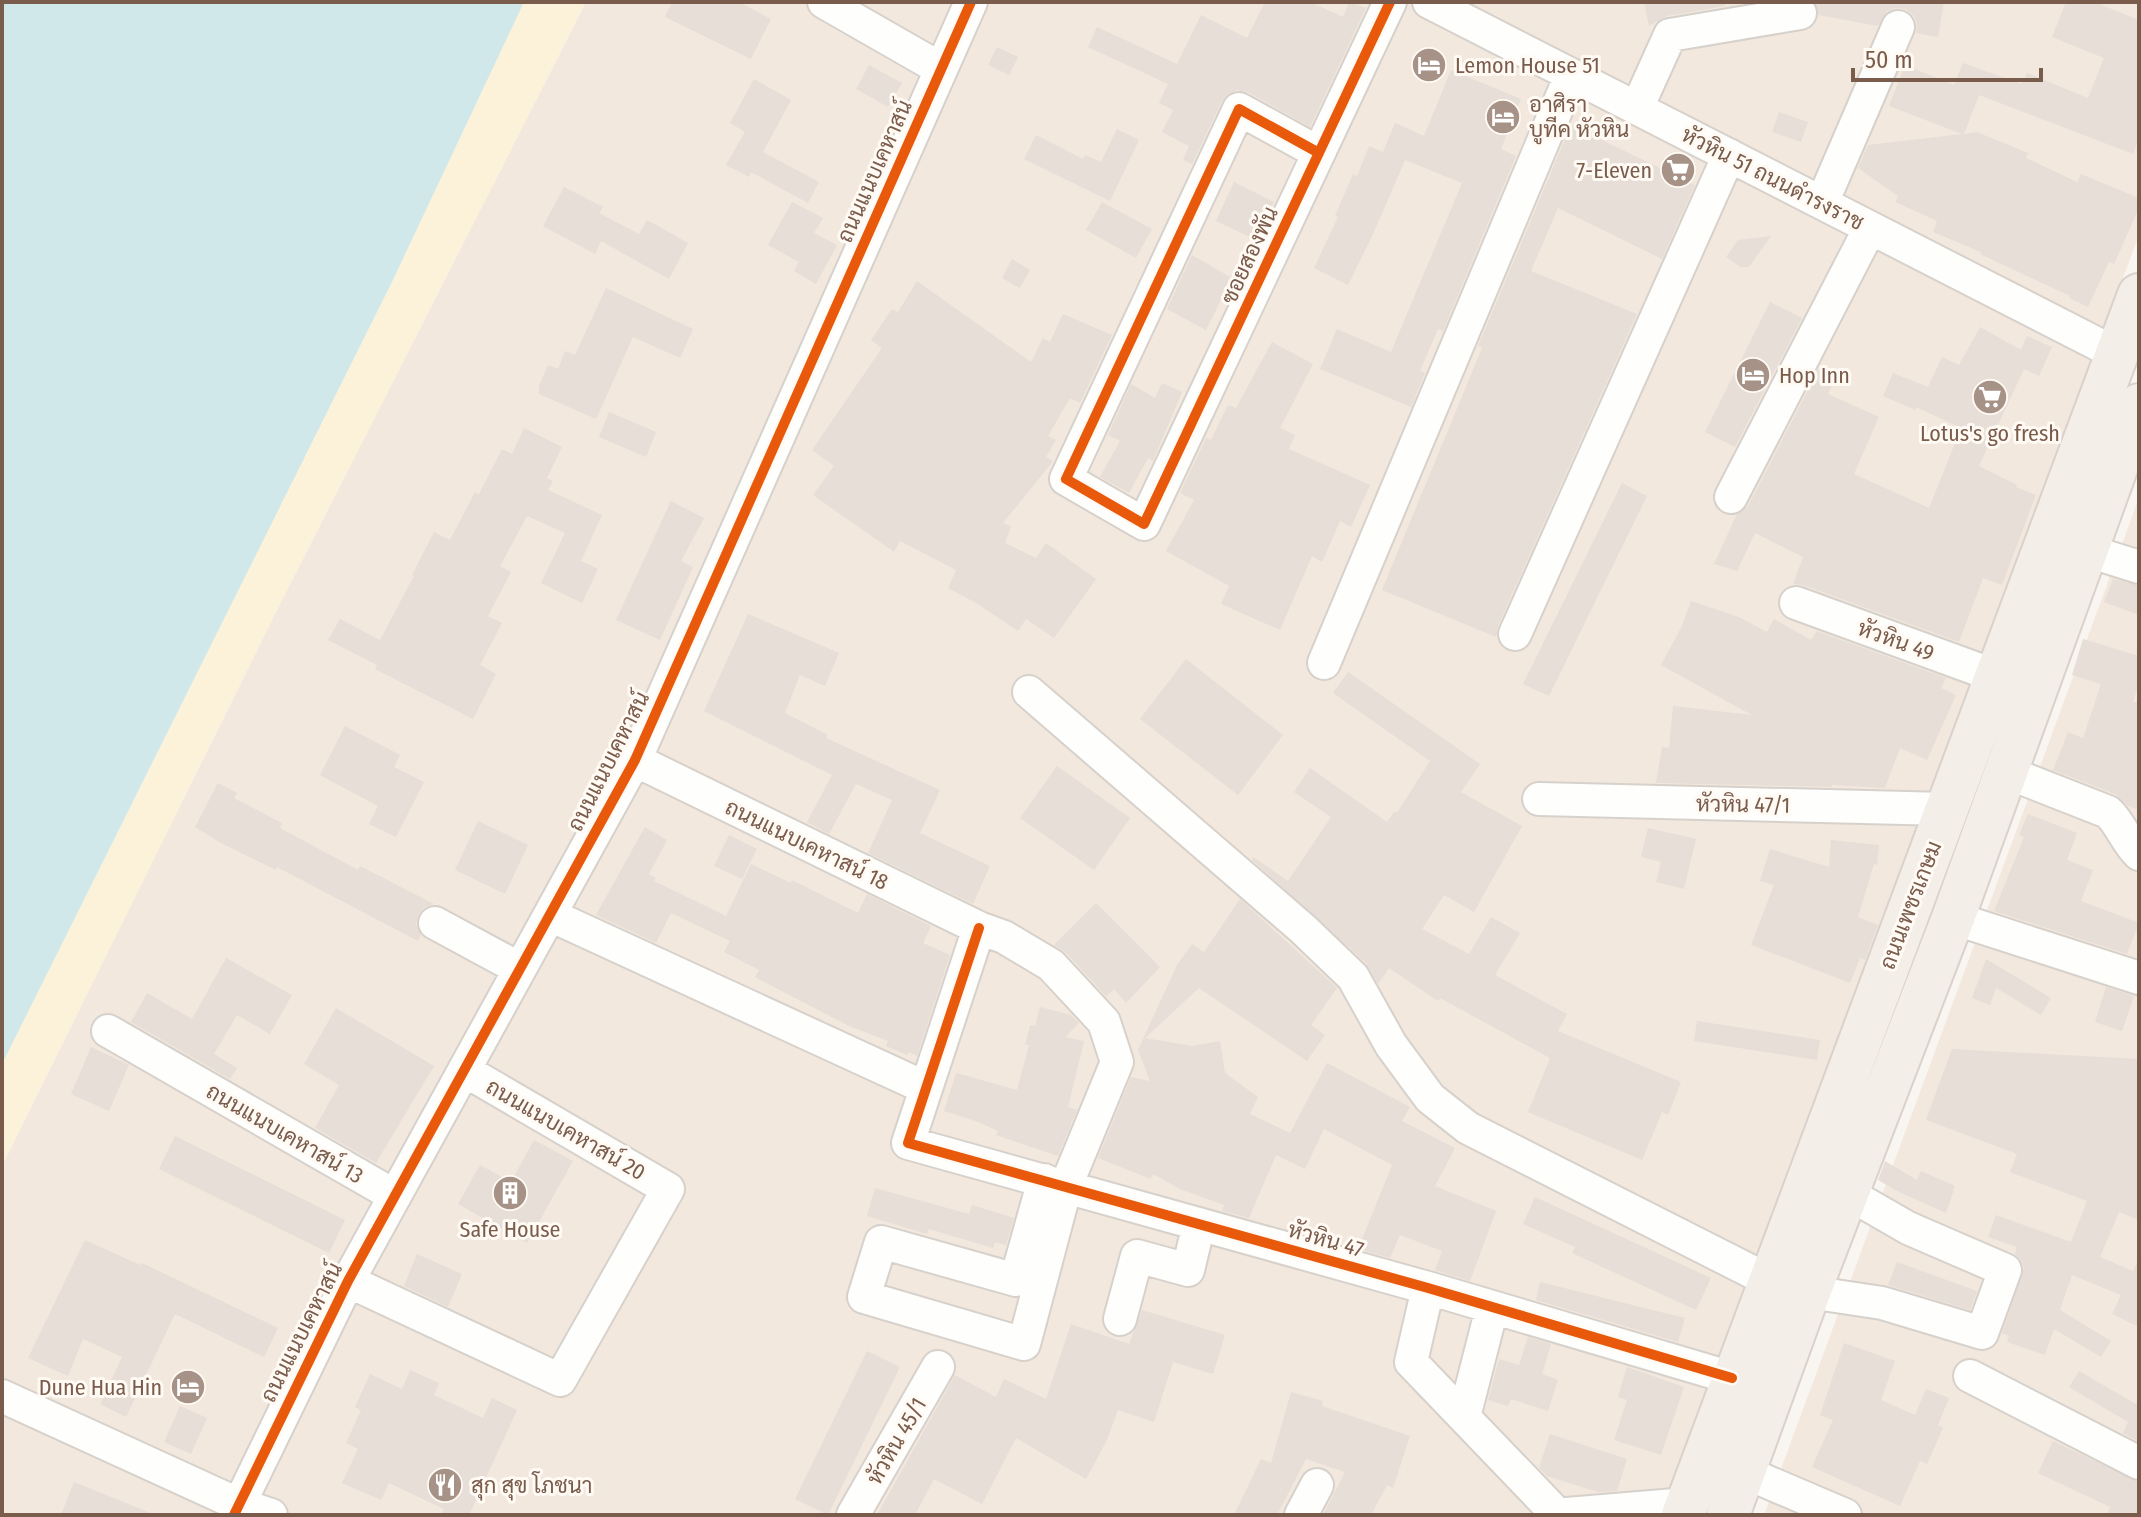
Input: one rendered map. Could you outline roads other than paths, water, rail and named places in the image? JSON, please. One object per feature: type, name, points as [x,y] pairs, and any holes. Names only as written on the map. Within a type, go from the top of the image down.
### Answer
[{"type":"main road","name":"ถนนเพชรเกษม","points":[[1685,1509],[1996,676],[2128,359],[2139,295]]},
{"type":"main road","name":"ถนนเพชรเกษม","points":[[1728,1515],[1809,1292],[1953,918],[2139,405]]},
{"type":"street","points":[[824,2],[941,69]]},
{"type":"street","name":"ถนนแนบเคหาสน์","points":[[236,1510],[348,1281],[635,760],[971,2]]},
{"type":"street","name":"ซอยสองพัน","points":[[1319,153],[1239,109],[1066,479],[1144,524],[1319,153],[1390,2]]},
{"type":"street","name":"หัวหิน 51 ถนนดำรงราช","points":[[1429,2],[2128,359]]},
{"type":"street","points":[[1637,108],[1670,35],[1800,13]]},
{"type":"street","points":[[1822,203],[1898,27]]},
{"type":"street","points":[[1324,663],[1571,75]]},
{"type":"street","points":[[1515,634],[1729,155]]},
{"type":"street","points":[[1731,497],[1870,228]]},
{"type":"street","points":[[2085,550],[2139,567]]},
{"type":"street","name":"หัวหิน 49","points":[[1796,603],[1996,676]]},
{"type":"street","points":[[1029,692],[1303,929],[1353,977],[1391,1045],[1430,1098],[1468,1128],[1770,1281]]},
{"type":"street","name":"ถนนแนบเคหาสน์ 18","points":[[635,760],[979,928],[1004,937],[1051,965],[1104,1022],[1117,1062],[1055,1183],[1028,1283],[1024,1344],[864,1297],[881,1242],[1028,1283]]},
{"type":"street","points":[[2006,772],[2108,812],[2120,824],[2139,854]]},
{"type":"street","name":"หัวหิน 47/1","points":[[1539,799],[1946,809]]},
{"type":"street","points":[[550,915],[926,1088],[979,928]]},
{"type":"street","points":[[1953,918],[2139,978]]},
{"type":"street","points":[[435,923],[520,969]]},
{"type":"street","name":"ถนนแนบเคหาสน์ 13","points":[[108,1031],[395,1196]]},
{"type":"street","name":"ถนนแนบเคหาสน์ 20","points":[[348,1281],[560,1380],[668,1189],[464,1070]]},
{"type":"street","name":"หัวหิน 47","points":[[926,1088],[908,1143],[1428,1288],[1732,1378]]},
{"type":"street","points":[[1809,1292],[1882,1303],[1982,1333],[2005,1270],[1908,1228],[1849,1194]]},
{"type":"street","points":[[1120,1319],[1137,1256],[1188,1270],[1199,1224]]},
{"type":"street","points":[[1428,1288],[1411,1362],[1556,1514],[1685,1509]]},
{"type":"street","points":[[1464,1417],[1492,1308]]},
{"type":"street","name":"หัวหิน 45/1","points":[[853,1515],[938,1367]]},
{"type":"street","points":[[1970,1376],[2139,1463]]},
{"type":"street","points":[[2,1396],[236,1510],[271,1515]]},
{"type":"street","points":[[1744,1472],[1845,1515]]},
{"type":"street","points":[[1301,1515],[1317,1485]]},
{"type":"water","points":[[2,2],[524,2],[391,284],[2,1064]]},
{"type":"place","name":"Lemon House 51","points":[[1429,65]]},
{"type":"place","name":"อาศิรา บูทีค หัวหิน","points":[[1503,117]]},
{"type":"place","name":"7-Eleven","points":[[1678,170]]},
{"type":"place","name":"Hop Inn","points":[[1753,375]]},
{"type":"place","name":"Lotus's go fresh","points":[[1990,397]]},
{"type":"place","name":"Safe House","points":[[510,1193]]},
{"type":"place","name":"Dune Hua Hin","points":[[188,1387]]},
{"type":"place","name":"สุก สุข โภชนา","points":[[445,1485]]}]
